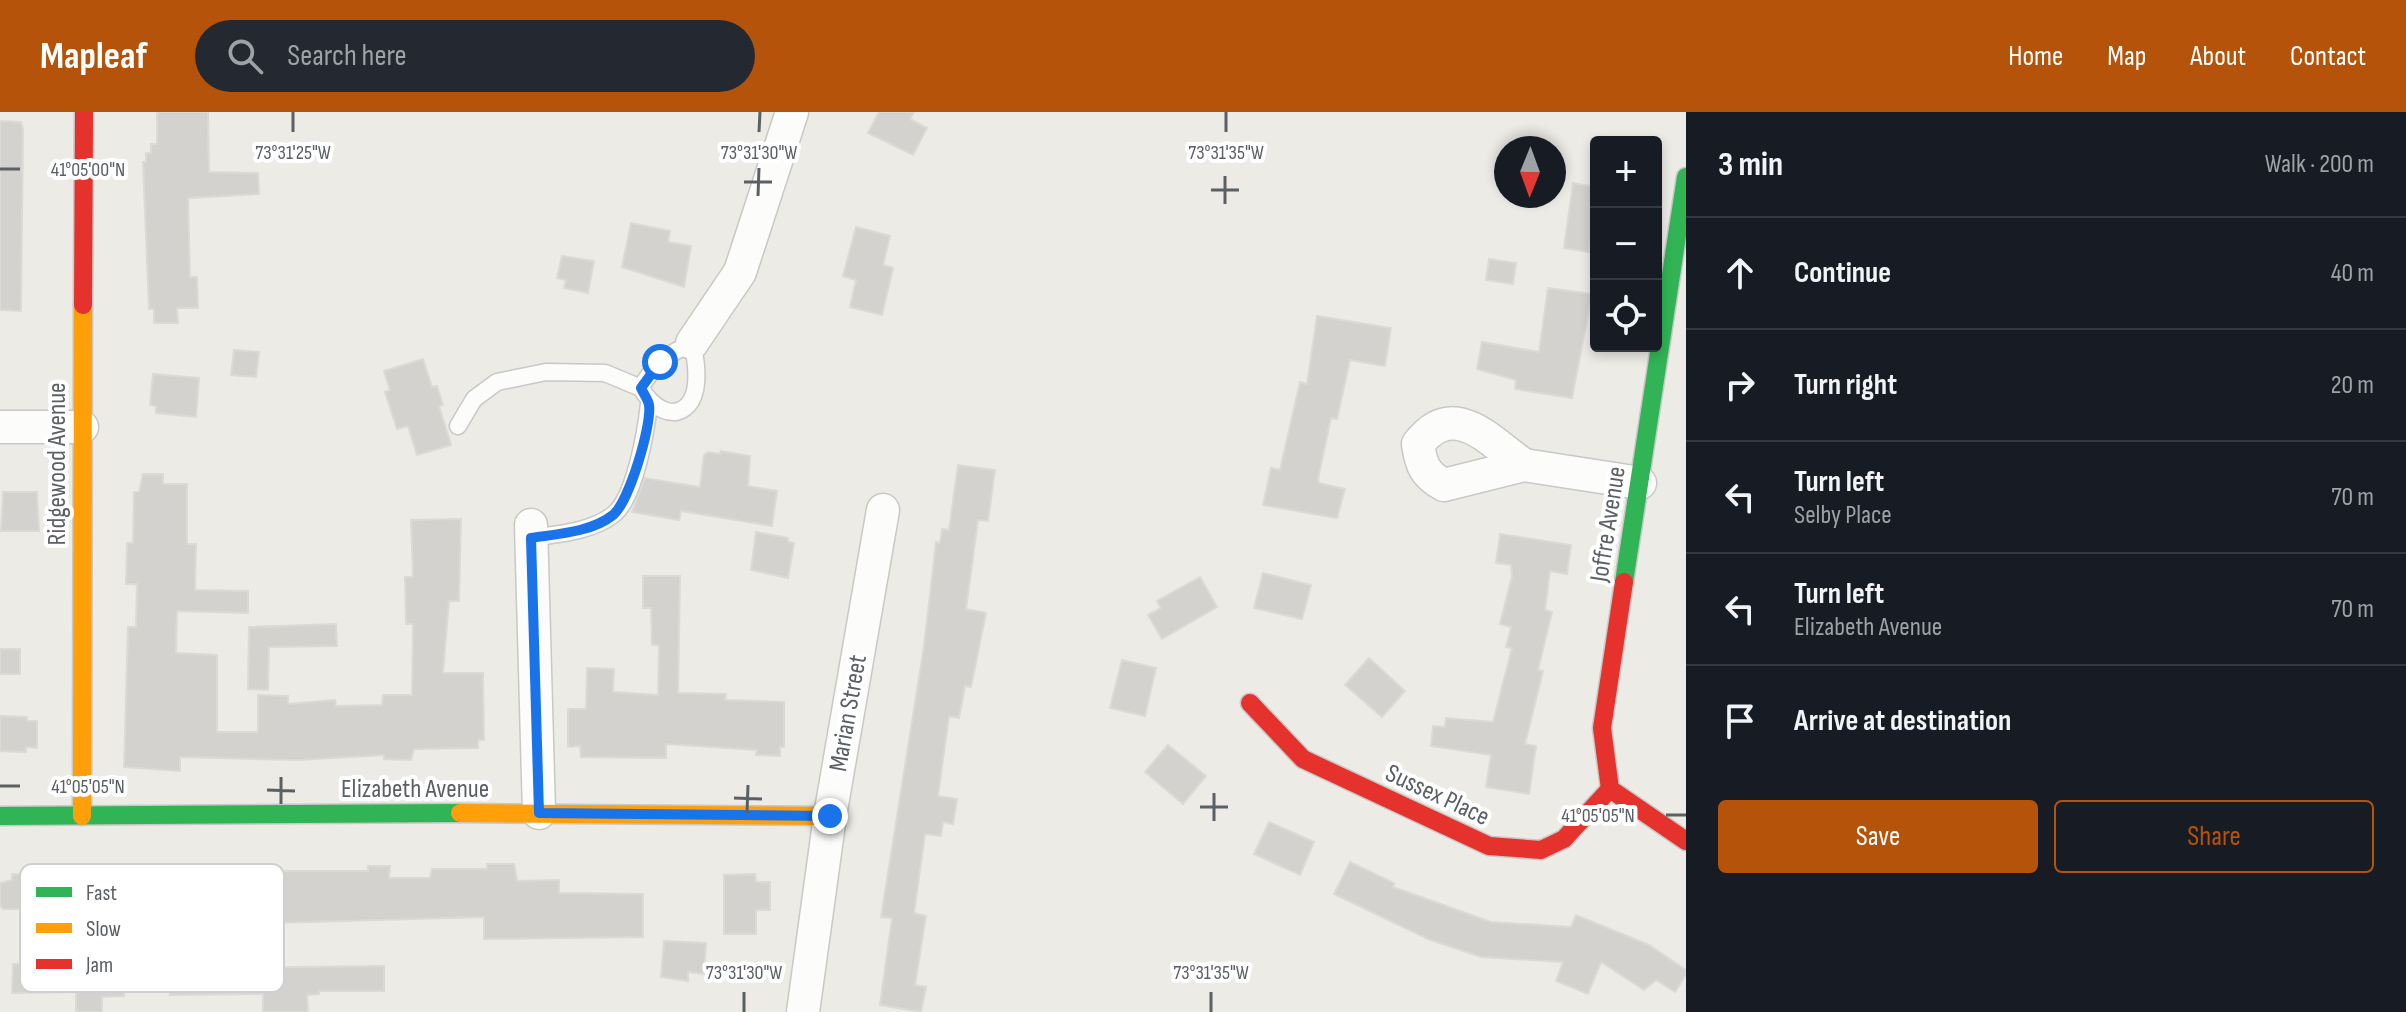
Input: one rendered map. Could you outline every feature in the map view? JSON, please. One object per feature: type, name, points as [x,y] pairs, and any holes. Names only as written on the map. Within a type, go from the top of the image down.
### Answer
[{"type":"street","name":"Ridgewood Avenue","points":[[82,816],[84,112]]},
{"type":"street","points":[[692,343],[740,272],[792,112]]},
{"type":"street","name":"Joffre Avenue","points":[[1610,789],[1602,728],[1686,177]]},
{"type":"street","points":[[0,427],[82,427]]},
{"type":"street","points":[[1524,465],[1640,483]]},
{"type":"street","name":"Marian Street","points":[[803,1012],[830,816],[883,510]]},
{"type":"street","points":[[531,532],[539,813]]},
{"type":"street","name":"Sussex Place","points":[[1250,703],[1303,759],[1489,846],[1541,850],[1564,839],[1610,789]]},
{"type":"street","points":[[1610,789],[1686,841]]},
{"type":"street","name":"Elizabeth Avenue","points":[[0,816],[539,813],[830,816]]},
{"type":"lane","points":[[641,388],[660,362],[692,343],[696,384],[690,401],[679,411],[664,411],[649,404]]},
{"type":"lane","points":[[458,426],[474,399],[497,382],[546,372],[605,373],[641,388],[649,404],[647,428],[626,497],[615,514],[573,531],[531,532]]},
{"type":"building","points":[[157,112],[208,112],[209,172],[258,173],[259,194],[188,198],[190,277],[197,277],[198,308],[177,308],[178,323],[154,323],[154,309],[149,309],[143,162],[146,162],[146,153],[151,153],[151,144],[157,144]]},
{"type":"building","points":[[879,112],[914,112],[910,119],[927,128],[913,155],[868,133]]},
{"type":"building","points":[[0,121],[21,122],[23,129],[21,311],[0,310]]},
{"type":"building","points":[[1573,183],[1590,186],[1589,252],[1564,248]]},
{"type":"building","points":[[631,223],[670,231],[668,242],[691,246],[684,287],[622,267]]},
{"type":"building","points":[[856,227],[890,236],[883,265],[893,268],[882,315],[850,307],[856,280],[843,276]]},
{"type":"building","points":[[562,256],[594,261],[588,293],[564,288],[566,280],[557,278]]},
{"type":"building","points":[[1489,259],[1516,263],[1513,284],[1486,280]]},
{"type":"building","points":[[1548,288],[1590,294],[1572,398],[1515,389],[1516,380],[1477,369],[1482,342],[1539,352]]},
{"type":"building","points":[[1317,316],[1391,328],[1385,366],[1350,360],[1337,419],[1331,418],[1318,479],[1319,483],[1345,489],[1337,518],[1263,505],[1271,468],[1280,470],[1300,382],[1307,384]]},
{"type":"building","points":[[234,350],[259,352],[256,377],[231,375]]},
{"type":"building","points":[[423,359],[432,387],[437,386],[443,405],[439,406],[451,445],[417,455],[408,426],[397,429],[385,392],[390,390],[384,371]]},
{"type":"building","points":[[153,374],[199,378],[196,417],[156,413],[156,406],[150,405]]},
{"type":"building","points":[[721,451],[750,456],[748,486],[777,491],[772,526],[681,511],[679,520],[632,512],[645,478],[700,487],[704,455],[708,452],[720,454]]},
{"type":"building","points":[[958,465],[995,470],[988,521],[978,520],[966,609],[986,613],[971,687],[965,686],[959,718],[949,716],[938,796],[957,799],[953,824],[943,822],[941,836],[925,834],[914,913],[926,916],[915,985],[926,987],[921,1012],[880,1005],[892,918],[881,917],[924,646],[936,542],[940,543],[942,529],[949,530]]},
{"type":"building","points":[[143,474],[163,474],[163,484],[187,484],[187,544],[196,544],[195,590],[248,591],[248,613],[177,611],[176,653],[217,655],[217,732],[258,732],[258,695],[288,696],[288,704],[335,700],[336,706],[382,705],[383,695],[412,695],[413,624],[406,624],[405,577],[413,577],[411,520],[461,519],[459,601],[449,601],[443,673],[483,673],[484,740],[478,740],[478,748],[414,749],[411,760],[384,759],[384,755],[298,760],[180,757],[180,771],[124,767],[128,627],[136,627],[137,584],[126,584],[127,543],[133,543],[134,492],[139,492]]},
{"type":"building","points":[[3,492],[37,492],[39,531],[1,531]]},
{"type":"building","points":[[756,532],[788,538],[788,542],[794,543],[788,578],[751,570]]},
{"type":"building","points":[[1500,534],[1571,545],[1567,574],[1550,571],[1545,610],[1552,612],[1538,670],[1543,671],[1525,744],[1536,746],[1529,794],[1486,787],[1491,755],[1431,746],[1433,726],[1445,727],[1446,718],[1493,722],[1512,648],[1506,647],[1511,627],[1500,624],[1512,576],[1511,565],[1496,563]]},
{"type":"building","points":[[1263,573],[1311,585],[1302,619],[1254,608]]},
{"type":"building","points":[[643,576],[680,576],[678,693],[726,694],[725,700],[784,702],[784,747],[780,747],[780,756],[756,755],[757,750],[666,744],[666,758],[581,757],[580,746],[568,747],[568,709],[586,709],[587,668],[614,669],[613,692],[658,695],[659,645],[652,645],[651,608],[643,608]]},
{"type":"building","points":[[1200,577],[1217,607],[1162,639],[1148,615],[1161,608],[1157,601]]},
{"type":"building","points":[[336,624],[337,646],[269,647],[268,690],[248,689],[249,627]]},
{"type":"building","points":[[0,649],[20,649],[20,674],[0,674]]},
{"type":"building","points":[[1369,658],[1405,691],[1382,717],[1345,685]]},
{"type":"building","points":[[1122,660],[1156,668],[1145,716],[1110,708]]},
{"type":"building","points":[[0,716],[27,717],[27,721],[37,721],[37,748],[26,747],[26,752],[0,751]]},
{"type":"building","points":[[1168,745],[1206,776],[1183,804],[1145,772]]},
{"type":"building","points":[[1269,822],[1314,842],[1300,875],[1254,854]]},
{"type":"building","points":[[1350,862],[1394,883],[1393,887],[1491,922],[1571,927],[1576,915],[1649,945],[1686,970],[1686,975],[1675,992],[1656,980],[1644,990],[1601,962],[1588,994],[1556,981],[1563,962],[1481,957],[1428,939],[1334,894]]},
{"type":"building","points":[[487,864],[514,864],[517,881],[559,880],[559,893],[643,894],[643,937],[484,939],[484,917],[284,923],[284,871],[368,871],[368,866],[390,866],[389,878],[430,878],[432,869],[487,869]]},
{"type":"building","points":[[12,874],[20,874],[20,909],[3,909],[0,905],[0,883],[12,880]]},
{"type":"building","points":[[755,874],[756,882],[770,882],[770,910],[756,910],[756,934],[724,934],[724,875]]},
{"type":"building","points":[[664,941],[706,943],[704,974],[688,972],[688,981],[661,977]]},
{"type":"building","points":[[13,964],[20,964],[20,992],[76,992],[12,993]]},
{"type":"building","points":[[384,966],[384,991],[319,991],[319,994],[307,995],[308,1012],[263,1012],[263,994],[170,995],[170,992],[284,992],[284,967]]},
{"type":"building","points":[[76,992],[124,992],[124,996],[102,997],[102,1012],[76,1012]]},
{"type":"traffic: fast","points":[[1624,582],[1686,177]]},
{"type":"traffic: fast","points":[[0,816],[460,813]]},
{"type":"traffic: slow","points":[[82,816],[83,305]]},
{"type":"traffic: slow","points":[[460,813],[830,816]]},
{"type":"traffic: jam","points":[[83,305],[84,112]]},
{"type":"traffic: jam","points":[[1624,582],[1602,728],[1610,789],[1686,841]]},
{"type":"traffic: jam","points":[[1250,703],[1303,759],[1489,846],[1541,850],[1564,839],[1610,789]]},
{"type":"route","points":[[660,362],[648,374],[641,388],[649,404],[647,428],[626,497],[615,514],[573,531],[531,538],[539,813],[830,816]]}]
